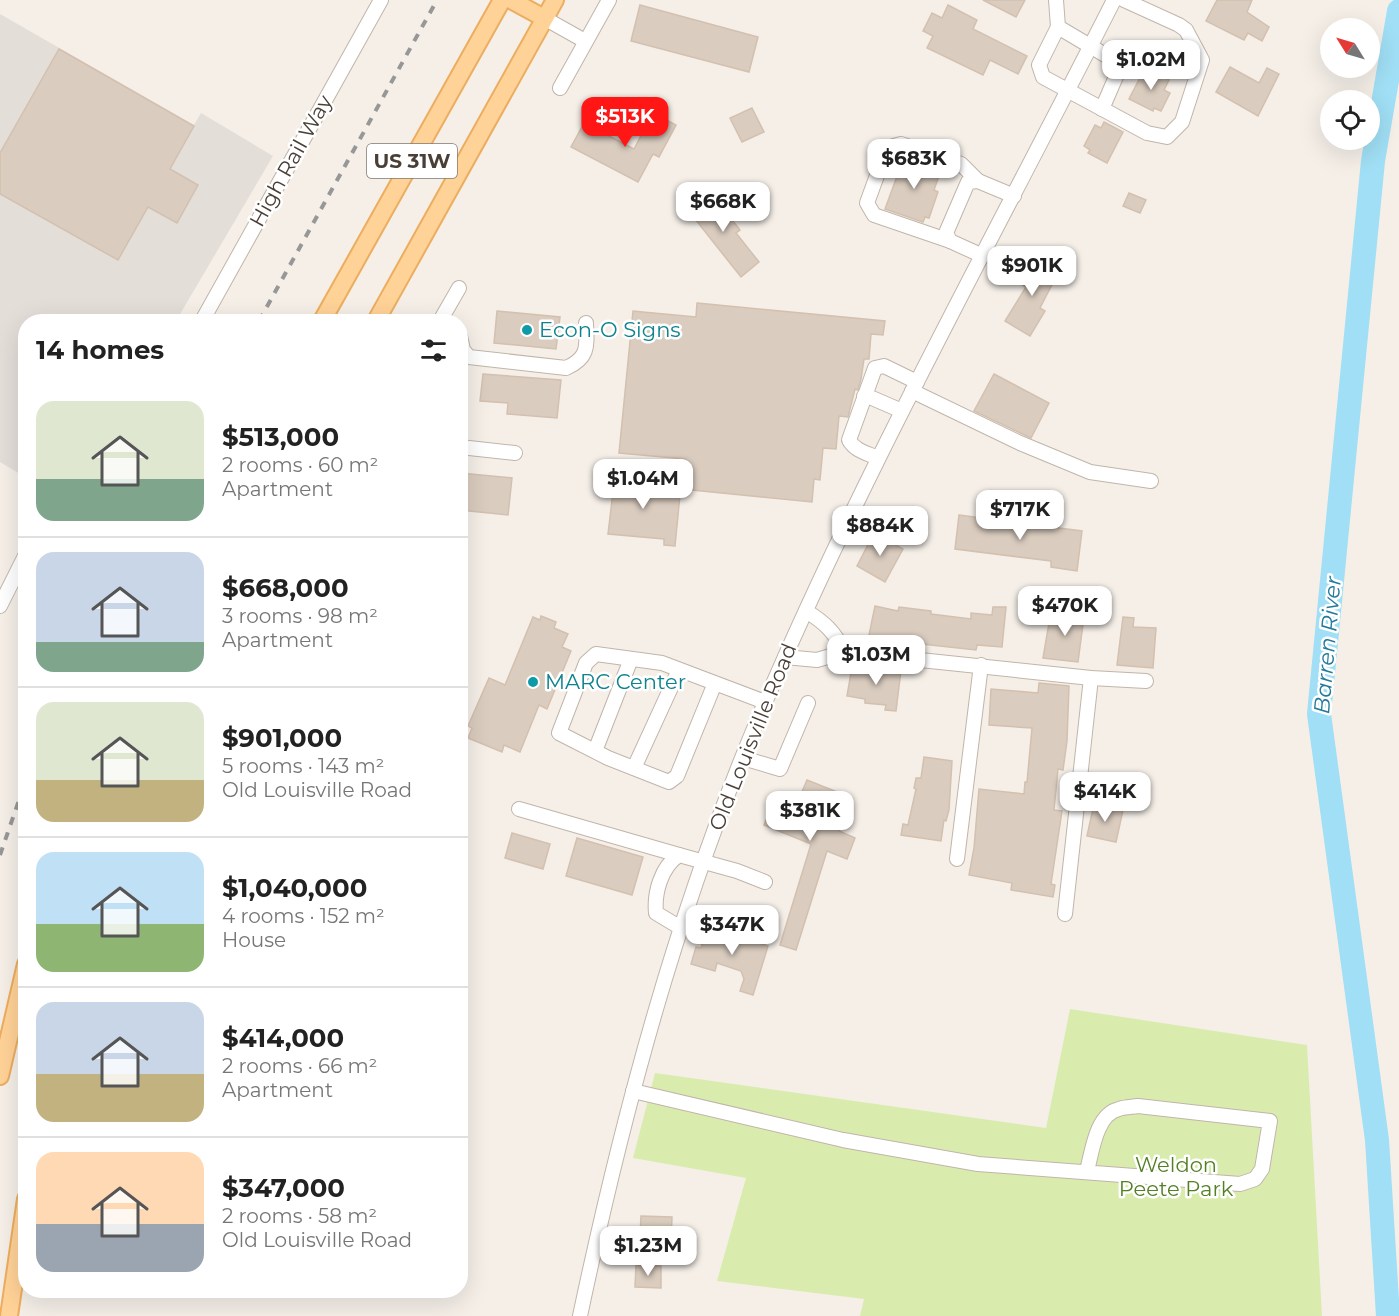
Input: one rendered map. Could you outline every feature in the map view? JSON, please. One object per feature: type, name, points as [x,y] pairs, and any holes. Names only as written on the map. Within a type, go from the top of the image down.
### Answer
[{"type":"main road","name":"US 31W","points":[[326,314],[502,0]]},
{"type":"main road","points":[[511,0],[544,18]]},
{"type":"main road","name":"US 31W","points":[[380,314],[555,0]]},
{"type":"main road","points":[[0,1076],[18,998]]},
{"type":"main road","points":[[6,1309],[18,1243]]},
{"type":"street","name":"High Rail Way","points":[[206,314],[381,0]]},
{"type":"street","points":[[560,88],[609,0]]},
{"type":"street","points":[[1056,0],[1058,27],[1039,65],[1043,77],[1147,133],[1167,137],[1182,122],[1202,60],[1186,30],[1124,0]]},
{"type":"street","name":"Old Louisville Road","points":[[580,1316],[606,1195],[633,1091],[681,928],[765,702],[878,458],[1114,0]]},
{"type":"street","points":[[544,18],[585,41]]},
{"type":"street","points":[[1058,27],[1117,62],[1118,72],[1102,109]]},
{"type":"street","points":[[978,182],[961,164],[901,144],[887,148],[867,203],[874,215],[950,241],[983,256]]},
{"type":"street","points":[[950,241],[946,233],[968,182],[978,182],[1014,196]]},
{"type":"street","points":[[449,314],[459,288]]},
{"type":"street","points":[[468,356],[566,368],[579,362],[587,346],[586,323]]},
{"type":"street","points":[[878,458],[853,447],[849,440],[875,368],[884,366],[915,386],[1020,442],[1090,472],[1151,481]]},
{"type":"street","points":[[864,396],[902,411]]},
{"type":"street","points":[[468,448],[515,453]]},
{"type":"street","points":[[0,606],[18,570]]},
{"type":"street","points":[[806,611],[825,622],[837,635],[844,652]]},
{"type":"street","points":[[785,657],[817,660],[844,652],[1091,678],[1146,681]]},
{"type":"street","points":[[715,683],[677,776],[669,782],[559,733],[586,663],[596,654],[662,663],[679,670],[715,683],[765,702]]},
{"type":"street","points":[[595,751],[631,659]]},
{"type":"street","points":[[957,859],[981,665]]},
{"type":"street","points":[[634,768],[679,670]]},
{"type":"street","points":[[1065,914],[1091,678]]},
{"type":"street","points":[[743,758],[780,769],[808,703]]},
{"type":"street","points":[[519,809],[738,871],[765,882]]},
{"type":"street","points":[[679,855],[668,862],[655,898],[656,913],[681,928]]},
{"type":"street","points":[[633,1091],[843,1140],[978,1164],[1240,1184],[1255,1179],[1262,1169],[1270,1121],[1138,1106],[1116,1109],[1106,1117],[1098,1132],[1087,1171]]},
{"type":"shaded area","points":[[0,14],[194,125],[201,113],[273,156],[180,314],[18,314],[18,473],[0,462]]},
{"type":"green space","name":"Weldon Peete Park","points":[[1070,1009],[1307,1045],[1322,1316],[860,1316],[864,1299],[717,1281],[746,1178],[633,1158],[655,1073],[1046,1128]]},
{"type":"building","points":[[983,0],[1025,0],[1016,17]]},
{"type":"building","points":[[1217,0],[1252,0],[1247,12],[1269,27],[1262,41],[1248,33],[1244,40],[1206,21]]},
{"type":"building","points":[[640,5],[758,37],[749,72],[631,41]]},
{"type":"building","points":[[948,5],[977,20],[973,29],[1027,56],[1018,74],[990,60],[983,75],[927,48],[933,36],[923,31],[932,13],[942,18]]},
{"type":"building","points":[[59,49],[194,126],[170,169],[198,185],[177,223],[148,207],[118,260],[0,194],[0,153]]},
{"type":"building","points":[[1230,67],[1259,83],[1267,68],[1279,74],[1258,116],[1216,92]]},
{"type":"building","points":[[1145,68],[1169,80],[1164,90],[1170,93],[1161,111],[1154,108],[1153,111],[1129,99]]},
{"type":"building","points":[[752,108],[764,132],[742,142],[730,118]]},
{"type":"building","points":[[657,115],[676,125],[659,157],[653,154],[638,182],[571,147],[584,123],[634,149],[644,130],[648,132]]},
{"type":"building","points":[[1104,122],[1123,132],[1107,163],[1088,153],[1090,150],[1084,146],[1095,125],[1101,128]]},
{"type":"building","points":[[904,157],[941,170],[934,190],[938,192],[929,218],[925,217],[923,222],[885,209]]},
{"type":"building","points":[[710,191],[740,230],[736,233],[759,262],[741,277],[687,209]]},
{"type":"building","points":[[1129,193],[1146,200],[1140,213],[1123,206]]},
{"type":"building","points":[[1034,259],[1059,271],[1040,308],[1045,311],[1030,336],[1005,321],[1026,287],[1021,284]]},
{"type":"building","points":[[697,303],[885,321],[883,335],[871,334],[869,359],[864,359],[858,390],[855,389],[848,417],[839,416],[836,449],[823,448],[820,480],[814,479],[812,502],[682,489],[685,459],[619,453],[633,311],[696,317]]},
{"type":"building","name":"Econ-O Signs","points":[[497,311],[560,317],[556,349],[494,343]]},
{"type":"building","points":[[483,374],[561,380],[557,418],[507,414],[508,403],[480,401]]},
{"type":"building","points":[[994,374],[1049,403],[1031,438],[974,411]]},
{"type":"building","points":[[468,474],[512,478],[508,515],[468,511]]},
{"type":"building","points":[[615,475],[658,480],[657,492],[680,495],[675,546],[664,545],[664,539],[608,534]]},
{"type":"building","points":[[959,515],[1082,531],[1077,571],[1051,567],[1051,561],[955,549]]},
{"type":"building","points":[[874,533],[903,549],[885,582],[857,566]]},
{"type":"building","points":[[875,606],[898,611],[899,607],[931,611],[931,614],[971,619],[971,613],[992,615],[993,607],[1006,607],[1002,647],[977,645],[976,650],[903,642],[903,647],[868,640]]},
{"type":"building","points":[[1071,608],[1085,609],[1078,662],[1043,658],[1050,617],[1069,619]]},
{"type":"building","name":"MARC Center","points":[[541,616],[556,622],[554,628],[568,634],[562,647],[571,651],[547,709],[539,705],[520,752],[504,745],[502,752],[468,738],[472,728],[468,726],[489,678],[505,685],[533,617],[540,620]]},
{"type":"building","points":[[1123,617],[1134,618],[1133,627],[1156,628],[1153,668],[1117,665]]},
{"type":"building","points":[[852,667],[901,670],[896,711],[885,710],[886,705],[865,703],[865,699],[847,696]]},
{"type":"building","points":[[1039,683],[1069,686],[1067,741],[1063,770],[1058,769],[1054,810],[1062,811],[1051,884],[1055,885],[1053,897],[1011,890],[1012,883],[969,875],[974,848],[979,789],[1024,794],[1025,782],[1027,782],[1032,728],[989,725],[991,689],[1038,693]]},
{"type":"building","points":[[924,757],[952,761],[949,810],[946,821],[944,820],[941,841],[901,835],[903,824],[908,825],[916,789],[914,788],[916,778],[921,778]]},
{"type":"building","points":[[807,780],[852,798],[839,831],[855,838],[847,859],[827,851],[796,950],[780,945],[811,844],[764,825],[777,792],[798,801]]},
{"type":"building","points":[[1094,804],[1123,810],[1116,842],[1087,836]]},
{"type":"building","points":[[512,833],[550,844],[543,869],[505,858]]},
{"type":"building","points":[[577,838],[643,857],[632,895],[566,876]]},
{"type":"building","points":[[707,927],[768,946],[753,995],[740,991],[744,979],[741,971],[717,963],[715,971],[691,964],[696,947],[701,948]]},
{"type":"building","points":[[641,1216],[672,1217],[671,1244],[649,1243],[649,1238],[640,1237]]},
{"type":"building","points":[[636,1265],[661,1266],[661,1288],[635,1287]]},
{"type":"waterway","name":"Barren River","points":[[1388,1316],[1377,1140],[1319,714],[1373,161],[1399,11]]},
{"type":"railway","points":[[263,314],[437,0]]},
{"type":"railway","points":[[0,855],[18,803]]},
{"type":"place","name":"Econ-O Signs","points":[[527,330]]},
{"type":"place","name":"MARC Center","points":[[533,682]]}]
